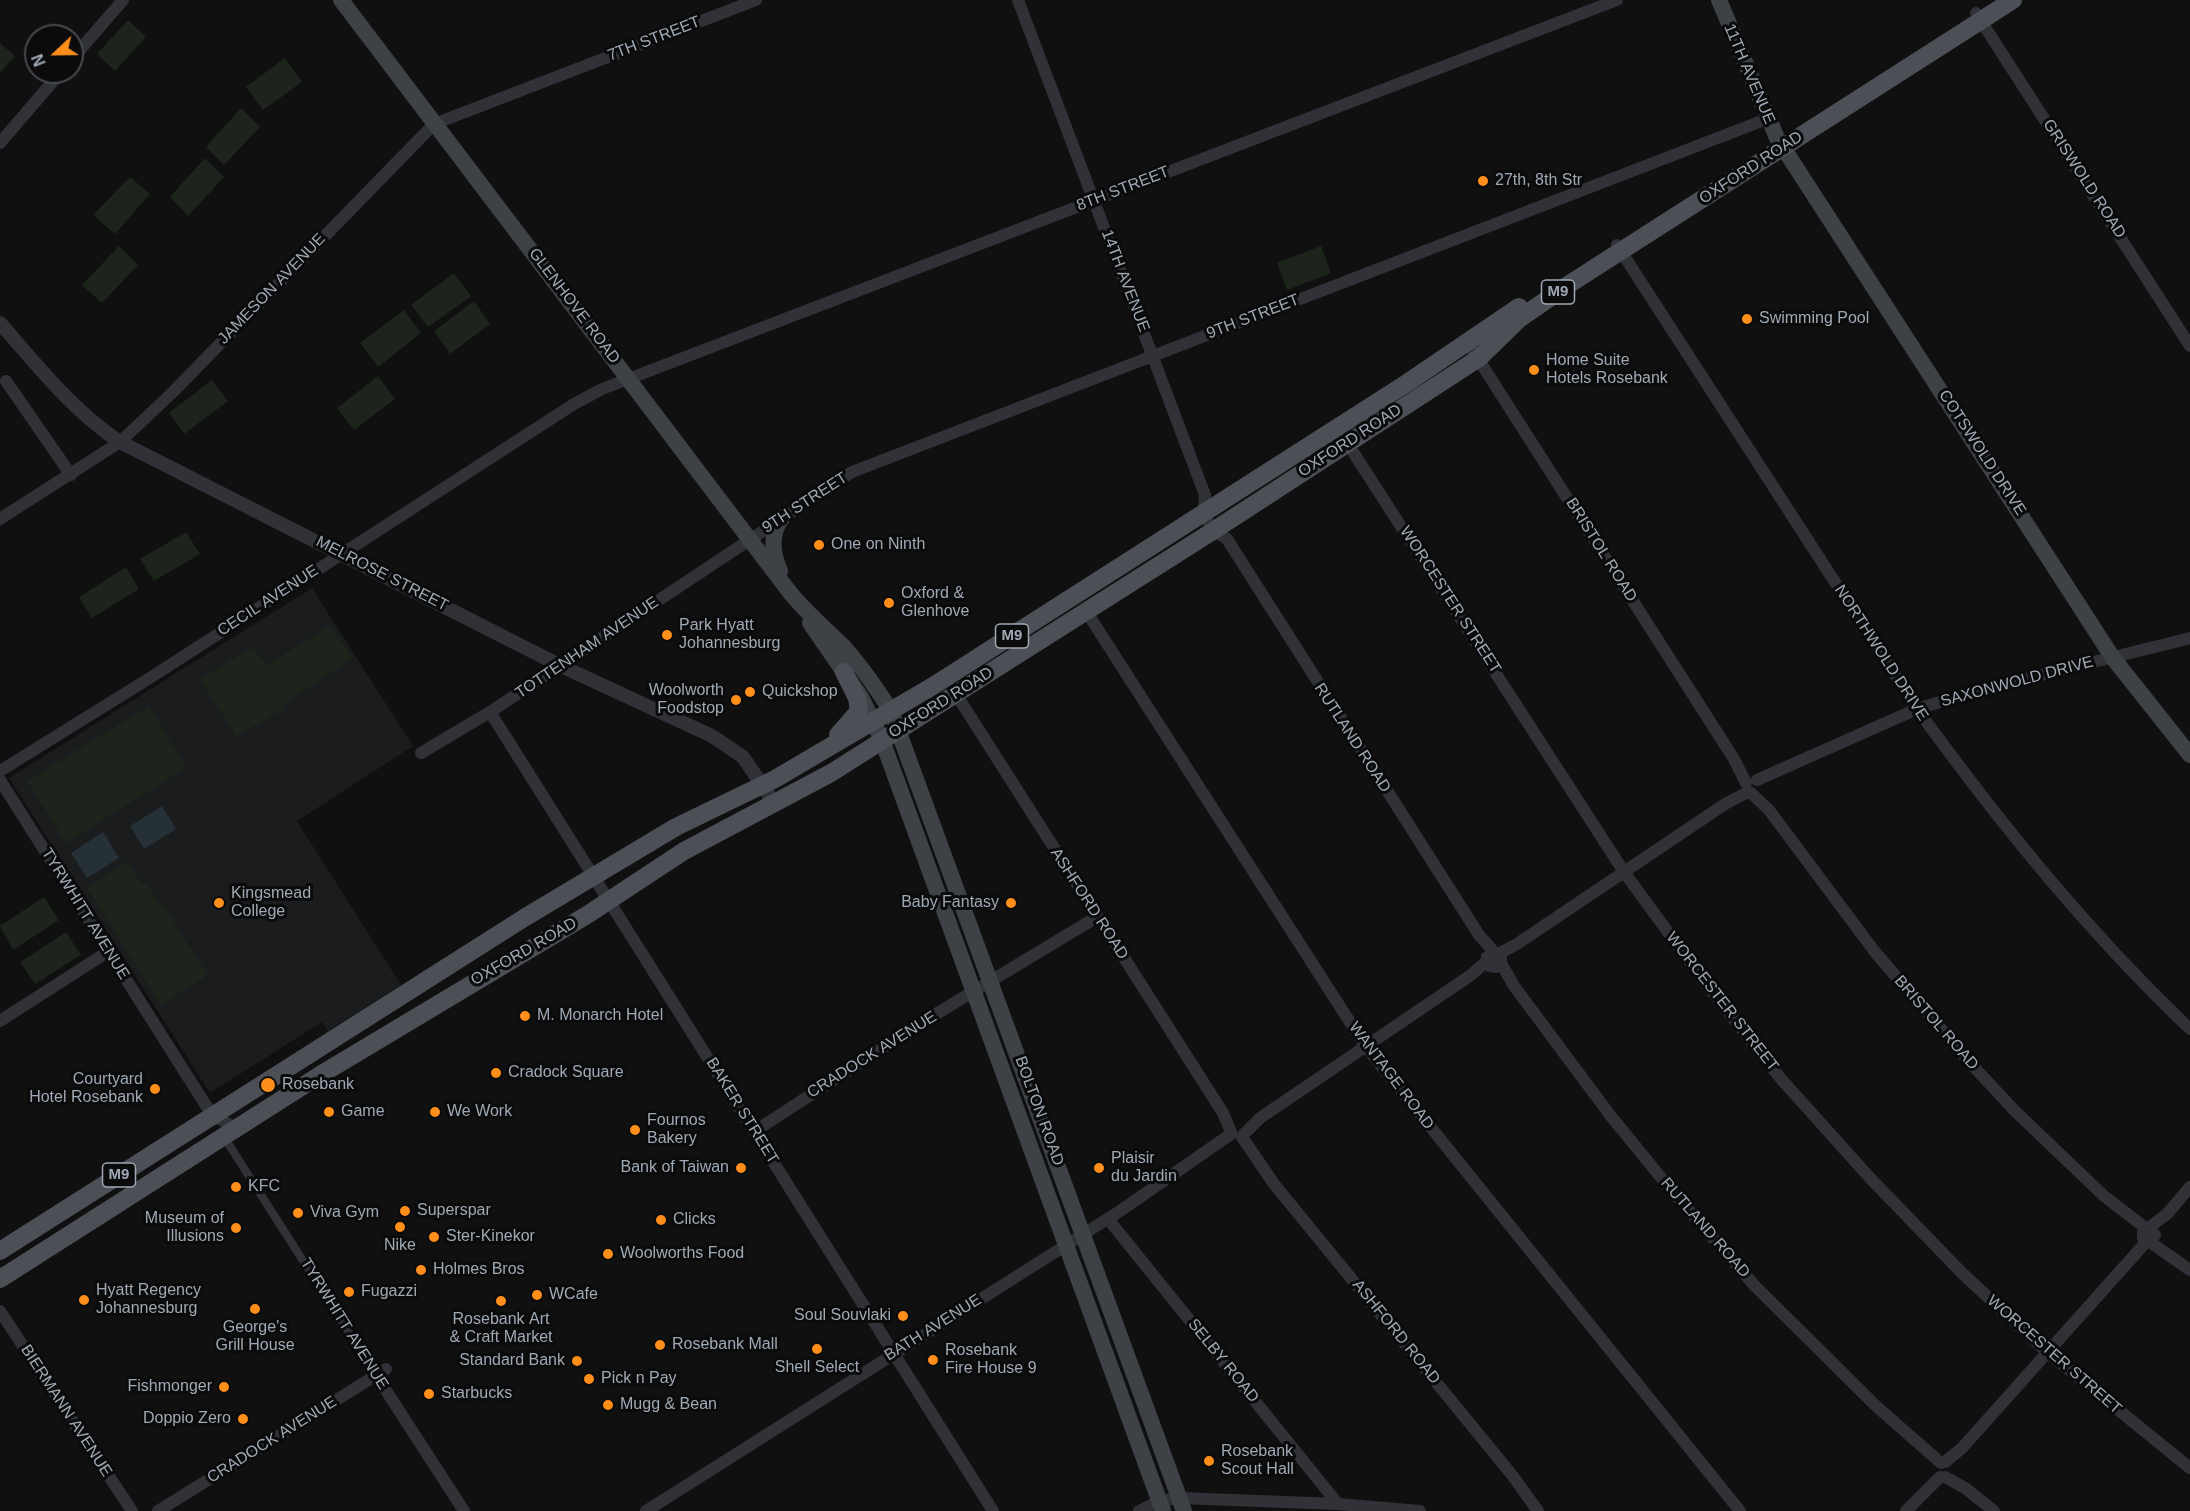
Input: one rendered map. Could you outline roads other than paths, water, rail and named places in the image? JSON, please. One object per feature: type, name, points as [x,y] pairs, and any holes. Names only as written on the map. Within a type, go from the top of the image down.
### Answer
[{"type":"main road","name":"GLENHOVE ROAD","points":[[341,0],[751,538],[788,590],[807,614],[846,650],[872,681],[895,719]]},
{"type":"main road","name":"11TH AVENUE","points":[[1719,0],[1767,119],[1780,142]]},
{"type":"main road","name":"OXFORD ROAD","points":[[1978,17],[1996,0]]},
{"type":"main road","name":"OXFORD ROAD","points":[[0,1251],[524,918],[676,827],[764,784],[875,722],[895,719],[956,694],[1086,611],[1223,530],[1344,438],[1619,247],[1978,17],[2013,0]]},
{"type":"main road","name":"COTSWOLD DRIVE","points":[[1780,142],[2114,658],[2190,755]]},
{"type":"main road","name":"OXFORD ROAD","points":[[0,1279],[388,1032],[609,900],[684,851],[776,804],[882,740],[895,719],[1209,503],[1344,438]]},
{"type":"main road","points":[[784,516],[775,530],[773,543],[777,562],[788,590]]},
{"type":"main road","name":"GLENHOVE ROAD","points":[[807,614],[811,626],[844,672],[875,722]]},
{"type":"main road","points":[[817,754],[850,724],[859,711],[857,698],[844,672]]},
{"type":"main road","name":"BOLTON ROAD","points":[[895,719],[1182,1504]]},
{"type":"main road","name":"BOLTON ROAD","points":[[875,722],[975,990],[1161,1506]]},
{"type":"street","points":[[84,45],[123,0]]},
{"type":"street","name":"7TH STREET","points":[[553,78],[756,0]]},
{"type":"street","name":"14TH AVENUE","points":[[1018,0],[1209,503]]},
{"type":"street","name":"8TH STREET","points":[[629,378],[1617,0]]},
{"type":"street","name":"GRISWOLD ROAD","points":[[1978,17],[2190,346]]},
{"type":"street","name":"JAMESON AVENUE","points":[[0,519],[120,442],[173,392],[434,124],[553,78]]},
{"type":"street","points":[[0,143],[51,84]]},
{"type":"street","name":"9TH STREET","points":[[751,538],[852,472],[1767,119]]},
{"type":"street","name":"NORTHWOLD DRIVE","points":[[1619,247],[1917,709],[2049,881],[2117,958],[2190,1029]]},
{"type":"street","name":"MELROSE STREET","points":[[0,323],[70,401],[120,442],[561,666],[712,736],[743,757],[776,804]]},
{"type":"street","name":"BRISTOL ROAD","points":[[1473,350],[1752,786],[1875,952],[1936,1024],[2015,1110],[2148,1236],[2190,1270]]},
{"type":"street","name":"CECIL AVENUE","points":[[0,771],[574,404],[629,378]]},
{"type":"street","points":[[6,381],[71,475]]},
{"type":"street","name":"WORCESTER STREET","points":[[1344,438],[1624,872],[1706,984],[1782,1080],[1870,1178],[1962,1273],[2046,1352],[2190,1468]]},
{"type":"street","points":[[1209,503],[1223,530]]},
{"type":"street","points":[[1209,503],[1223,530]]},
{"type":"street","name":"RUTLAND ROAD","points":[[1223,530],[1494,960],[1658,1175],[1746,1276],[1943,1470],[1994,1511]]},
{"type":"street","name":"TOTTENHAM AVENUE","points":[[421,753],[561,666],[751,538]]},
{"type":"street","name":"WANTAGE ROAD","points":[[1086,611],[1366,1047],[1740,1511]]},
{"type":"street","name":"SAXONWOLD DRIVE","points":[[1237,1134],[1725,804],[1784,769],[1917,709],[1973,692],[2190,638]]},
{"type":"street","name":"ASHFORD ROAD","points":[[956,694],[1223,1113],[1228,1114],[1237,1134],[1512,1475],[1538,1511]]},
{"type":"street","name":"BAKER STREET","points":[[490,712],[592,878],[609,900],[993,1511]]},
{"type":"street","name":"TYRWHITT AVENUE","points":[[0,780],[212,1115],[230,1132],[381,1372],[464,1511]]},
{"type":"street","name":"CRADOCK AVENUE","points":[[755,1131],[975,990],[1097,917]]},
{"type":"street","points":[[0,1021],[109,951]]},
{"type":"street","name":"BATH AVENUE","points":[[646,1511],[1065,1244],[1108,1219],[1237,1134]]},
{"type":"street","points":[[1906,1511],[2190,1187]]},
{"type":"street","name":"SELBY ROAD","points":[[1108,1219],[1338,1504]]},
{"type":"street","name":"BIERMANN AVENUE","points":[[0,1311],[132,1511]]},
{"type":"street","name":"CRADOCK AVENUE","points":[[158,1511],[381,1372]]},
{"type":"street","points":[[1139,1511],[1182,1504],[1338,1504],[1420,1511]]},
{"type":"place","name":"27th, 8th Str","points":[[1483,181]]},
{"type":"place","name":"Swimming Pool","points":[[1747,319]]},
{"type":"place","name":"Home Suite Hotels Rosebank","points":[[1534,370]]},
{"type":"place","name":"One on Ninth","points":[[819,545]]},
{"type":"place","name":"Oxford & Glenhove","points":[[889,603]]},
{"type":"place","name":"Park Hyatt Johannesburg","points":[[667,635]]},
{"type":"place","name":"Quickshop","points":[[750,692]]},
{"type":"place","name":"Woolworth Foodstop","points":[[736,700]]},
{"type":"place","name":"Kingsmead College","points":[[219,903]]},
{"type":"place","name":"Baby Fantasy","points":[[1011,903]]},
{"type":"place","name":"M. Monarch Hotel","points":[[525,1016]]},
{"type":"place","name":"Cradock Square","points":[[496,1073]]},
{"type":"place","name":"Rosebank","points":[[268,1085]]},
{"type":"place","name":"Courtyard Hotel Rosebank","points":[[155,1089]]},
{"type":"place","name":"Game","points":[[329,1112]]},
{"type":"place","name":"We Work","points":[[435,1112]]},
{"type":"place","name":"Fournos Bakery","points":[[635,1130]]},
{"type":"place","name":"Bank of Taiwan","points":[[741,1168]]},
{"type":"place","name":"Plaisir du Jardin","points":[[1099,1168]]},
{"type":"place","name":"KFC","points":[[236,1187]]},
{"type":"place","name":"Superspar","points":[[405,1211]]},
{"type":"place","name":"Viva Gym","points":[[298,1213]]},
{"type":"place","name":"Clicks","points":[[661,1220]]},
{"type":"place","name":"Nike","points":[[400,1227]]},
{"type":"place","name":"Museum of Illusions","points":[[236,1228]]},
{"type":"place","name":"Ster-Kinekor","points":[[434,1237]]},
{"type":"place","name":"Woolworths Food","points":[[608,1254]]},
{"type":"place","name":"Holmes Bros","points":[[421,1270]]},
{"type":"place","name":"Fugazzi","points":[[349,1292]]},
{"type":"place","name":"WCafe","points":[[537,1295]]},
{"type":"place","name":"Hyatt Regency Johannesburg","points":[[84,1300]]},
{"type":"place","name":"Rosebank Art & Craft Market","points":[[501,1301]]},
{"type":"place","name":"George's Grill House","points":[[255,1309]]},
{"type":"place","name":"Soul Souvlaki","points":[[903,1316]]},
{"type":"place","name":"Rosebank Mall","points":[[660,1345]]},
{"type":"place","name":"Shell Select","points":[[817,1349]]},
{"type":"place","name":"Rosebank Fire House 9","points":[[933,1360]]},
{"type":"place","name":"Standard Bank","points":[[577,1361]]},
{"type":"place","name":"Pick n Pay","points":[[589,1379]]},
{"type":"place","name":"Fishmonger","points":[[224,1387]]},
{"type":"place","name":"Starbucks","points":[[429,1394]]},
{"type":"place","name":"Mugg & Bean","points":[[608,1405]]},
{"type":"place","name":"Doppio Zero","points":[[243,1419]]},
{"type":"place","name":"Rosebank Scout Hall","points":[[1209,1461]]}]
